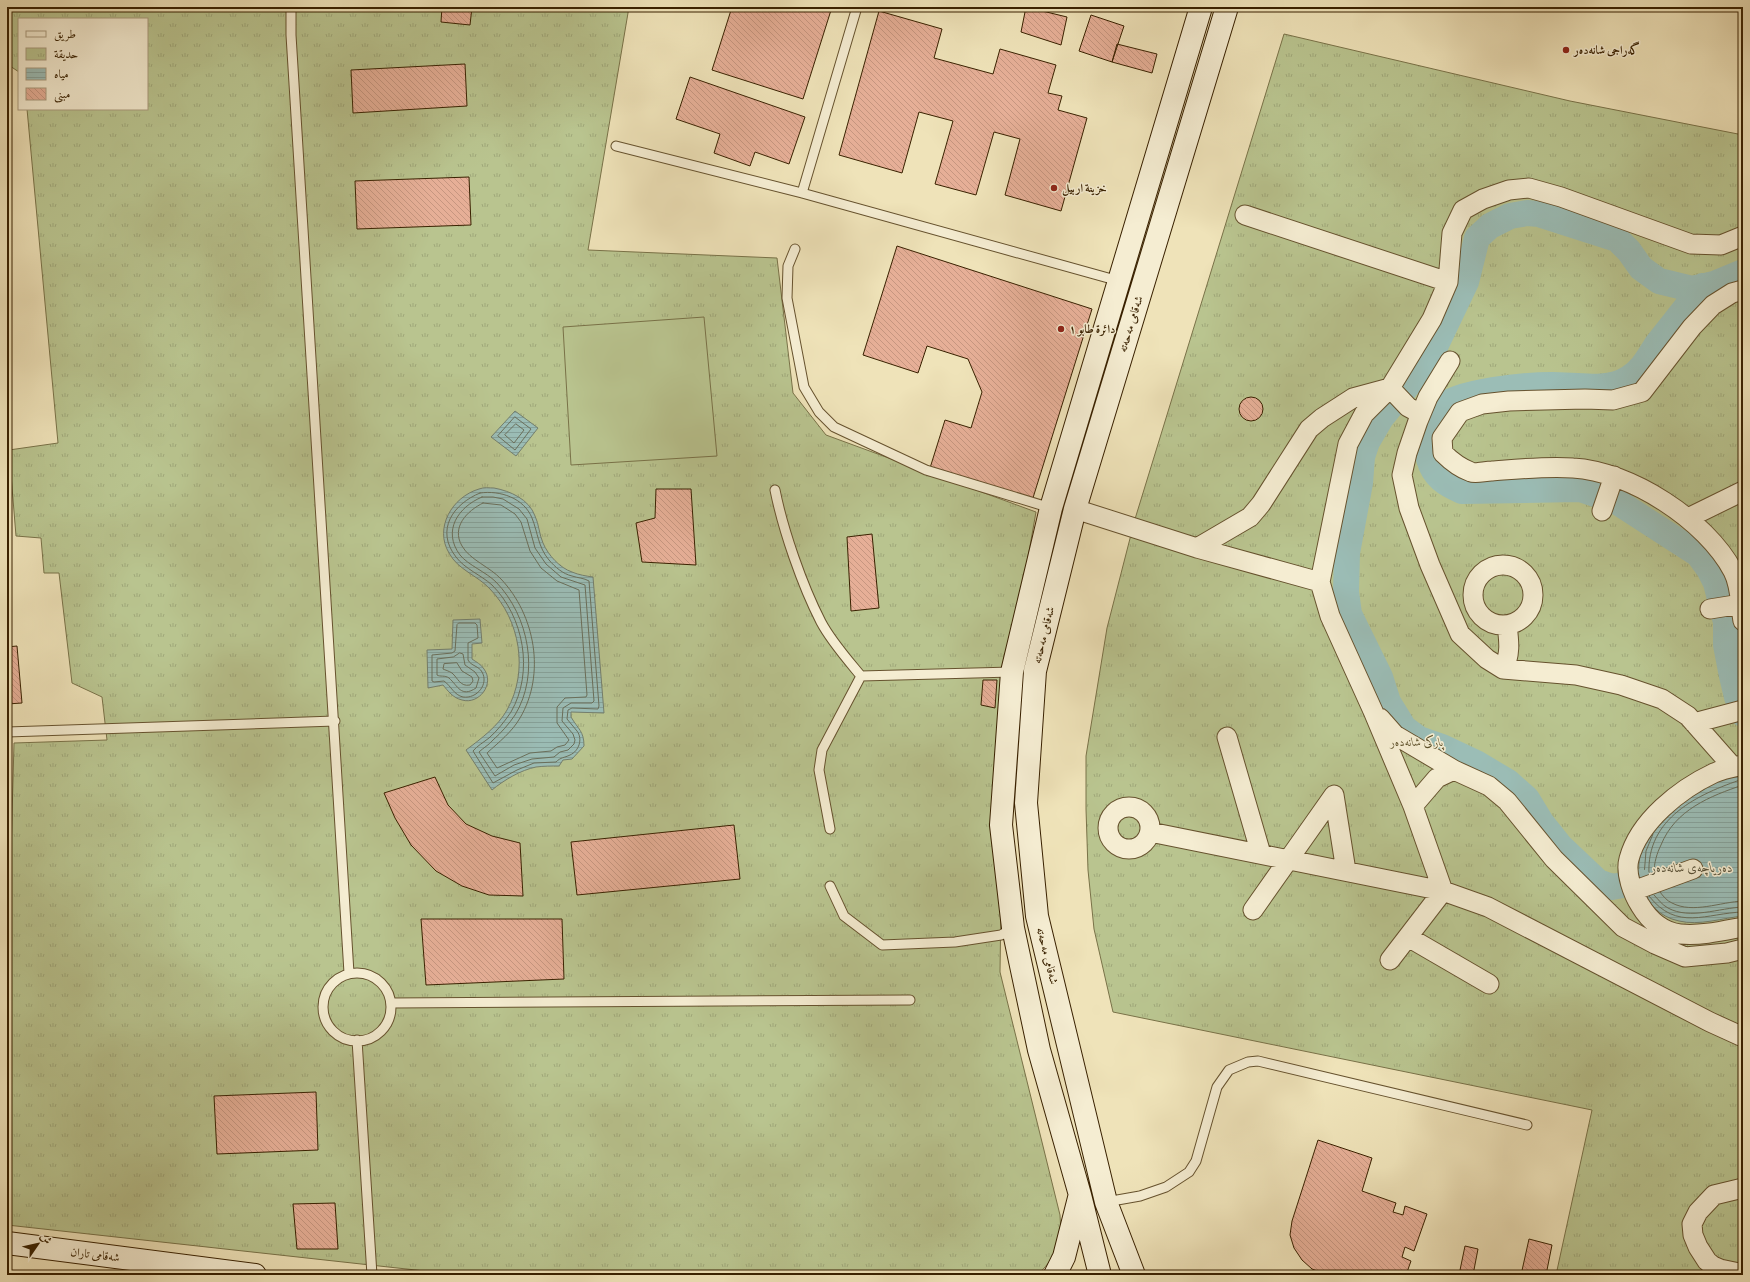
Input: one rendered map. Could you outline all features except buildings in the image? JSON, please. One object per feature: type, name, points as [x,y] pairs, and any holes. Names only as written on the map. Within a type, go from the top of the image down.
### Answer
[{"type":"main road","name":"شەقامی مەحەتە","points":[[1100,1275],[1080,1195],[1039,1050],[1013,928],[1001,825],[1012,672],[1051,508],[1201,7]]},
{"type":"main road","name":"شەقامی مەحەتە","points":[[1134,1275],[1106,1202],[1037,916],[1026,803],[1035,670],[1075,509],[1227,7]]},
{"type":"main road","points":[[1055,1275],[1064,1256],[1080,1195]]},
{"type":"main road","name":"شەقامی تاران","points":[[7,1243],[157,1269],[255,1275]]},
{"type":"street","points":[[1443,891],[1413,806],[1373,711],[1330,616],[1320,582],[1348,444],[1364,414],[1390,388],[1432,319],[1448,282],[1452,233],[1463,210],[1483,199],[1509,190],[1529,188],[1561,197],[1691,244],[1721,245],[1743,236]]},
{"type":"street","points":[[1245,215],[1448,282]]},
{"type":"street","points":[[1710,609],[1742,612],[1739,587],[1733,571],[1705,534],[1688,518],[1650,493],[1614,476],[1574,468],[1546,468],[1472,473],[1454,463],[1443,453],[1442,438],[1460,412],[1482,404],[1509,401],[1584,399],[1612,400],[1642,392],[1692,327],[1712,305],[1732,292],[1743,290]]},
{"type":"street","points":[[1450,360],[1428,397],[1415,411],[1402,475],[1409,508],[1430,565],[1460,634],[1487,659],[1503,669],[1576,675],[1621,685],[1662,699],[1688,716],[1740,766]]},
{"type":"street","points":[[1197,548],[1250,517],[1261,504],[1309,429],[1322,418],[1353,398],[1390,388]]},
{"type":"street","points":[[1390,388],[1415,411]]},
{"type":"street","points":[[1602,511],[1614,476]]},
{"type":"street","points":[[1688,518],[1743,491]]},
{"type":"street","points":[[1075,509],[1197,548],[1320,582]]},
{"type":"street","points":[[1503,669],[1508,660],[1510,643],[1507,625]]},
{"type":"street","points":[[1694,723],[1743,710]]},
{"type":"street","points":[[1373,711],[1395,735],[1454,770],[1489,786],[1507,801],[1529,826],[1554,859],[1623,927],[1654,944],[1685,958],[1727,953],[1743,949]]},
{"type":"street","points":[[1227,737],[1261,854]]},
{"type":"street","points":[[1740,766],[1715,772],[1677,795],[1658,812],[1643,829],[1628,860],[1633,889],[1646,915],[1663,930],[1680,934],[1709,934],[1743,927]]},
{"type":"street","points":[[1413,806],[1437,778],[1454,770]]},
{"type":"street","points":[[1253,910],[1334,795],[1346,871]]},
{"type":"street","points":[[1150,832],[1443,891],[1488,907],[1703,1019],[1743,1037]]},
{"type":"street","points":[[1633,889],[1694,869]]},
{"type":"street","points":[[1390,960],[1443,891]]},
{"type":"street","points":[[1408,937],[1488,984]]},
{"type":"street","points":[[1740,1269],[1720,1269],[1707,1261],[1698,1247],[1693,1234],[1692,1224],[1698,1212],[1714,1195],[1743,1188]]},
{"type":"lane","points":[[291,7],[291,35],[335,721],[349,973]]},
{"type":"lane","points":[[802,193],[857,7]]},
{"type":"lane","points":[[616,146],[802,193],[1119,281]]},
{"type":"lane","points":[[795,249],[788,266],[787,298],[804,387],[819,412],[834,427],[926,470],[1051,508]]},
{"type":"lane","points":[[775,490],[779,509],[802,579],[821,623],[861,676]]},
{"type":"lane","points":[[861,676],[1012,672]]},
{"type":"lane","points":[[830,829],[819,770],[822,750],[861,676]]},
{"type":"lane","points":[[7,732],[335,721]]},
{"type":"lane","points":[[830,886],[844,916],[882,944],[955,942],[1001,935],[1013,928]]},
{"type":"lane","points":[[349,973],[361,973],[372,976],[381,983],[388,992],[391,1003],[390,1015],[386,1025],[368,1039],[346,1039],[337,1034],[329,1026],[324,1016],[323,1005],[326,994],[331,985],[339,978],[349,973]]},
{"type":"lane","points":[[391,1003],[910,1000]]},
{"type":"lane","points":[[357,1040],[372,1275]]},
{"type":"lane","points":[[1106,1202],[1140,1196],[1166,1187],[1189,1172],[1196,1161],[1217,1087],[1229,1070],[1248,1062],[1258,1061],[1527,1124]]},
{"type":"green space","points":[[7,7],[629,7],[588,250],[777,258],[793,393],[826,435],[1036,512],[1004,693],[1000,972],[1060,1215],[1060,1242],[1058,1248],[1051,1260],[1038,1275],[461,1275],[7,1225],[7,855],[11,855],[14,743],[107,740],[102,697],[72,683],[59,573],[44,573],[41,538],[16,536],[9,450],[58,443],[27,110],[148,110],[148,18],[18,18],[18,71],[7,64]]},
{"type":"green space","name":"پارکی شانەدەر","points":[[1284,34],[1570,101],[1743,135],[1743,1275],[1556,1275],[1592,1110],[1113,1012],[1094,929],[1088,870],[1086,809],[1086,756],[1107,628],[1135,519]]},
{"type":"green space","points":[[704,317],[717,456],[571,465],[563,327]]},
{"type":"water","points":[[515,411],[538,428],[516,456],[491,437]]},
{"type":"water","points":[[481,488],[494,488],[506,491],[524,500],[532,510],[536,519],[545,548],[559,564],[575,573],[593,577],[604,713],[571,712],[571,717],[582,733],[584,741],[584,746],[572,759],[563,760],[559,766],[536,767],[524,770],[507,779],[492,790],[466,750],[494,727],[507,710],[514,695],[518,679],[518,646],[508,616],[500,602],[485,584],[457,564],[449,553],[445,543],[444,534],[448,515],[461,499],[469,493]]},
{"type":"water","points":[[480,619],[482,643],[472,644],[472,659],[484,669],[487,675],[488,681],[484,692],[468,701],[456,698],[443,685],[428,688],[427,650],[452,649],[453,620]]},
{"type":"water","name":"دەریاچەی شانەدەر","points":[[1743,770],[1743,916],[1695,923],[1679,921],[1666,916],[1655,908],[1647,898],[1639,873],[1639,859],[1649,833],[1681,796]]},
{"type":"waterway","points":[[1640,882],[1612,887],[1598,882],[1561,847],[1541,822],[1527,799],[1508,782],[1476,763],[1442,747],[1419,739],[1404,728],[1388,702],[1380,677],[1349,614],[1346,592],[1347,553],[1360,483],[1362,457],[1367,442],[1381,418],[1417,374],[1434,349],[1466,282],[1477,238],[1490,226],[1510,216],[1527,213],[1539,214],[1617,239],[1629,251],[1641,268],[1659,281],[1692,289],[1714,284],[1743,272]]},
{"type":"waterway","points":[[1703,286],[1658,343],[1642,367],[1629,378],[1611,385],[1592,387],[1552,385],[1526,386],[1493,390],[1461,397],[1449,402],[1438,411],[1428,430],[1427,449],[1431,465],[1437,475],[1446,483],[1462,491],[1580,489],[1616,501],[1698,554],[1709,569],[1716,583],[1726,622],[1726,645],[1732,676],[1743,714]]},
{"type":"place","name":"گەراجی شانەدەر","points":[[1566,50]]},
{"type":"place","name":"خزينة اربيل","points":[[1054,188]]},
{"type":"place","name":"دائرة طابو ١","points":[[1061,329]]}]
